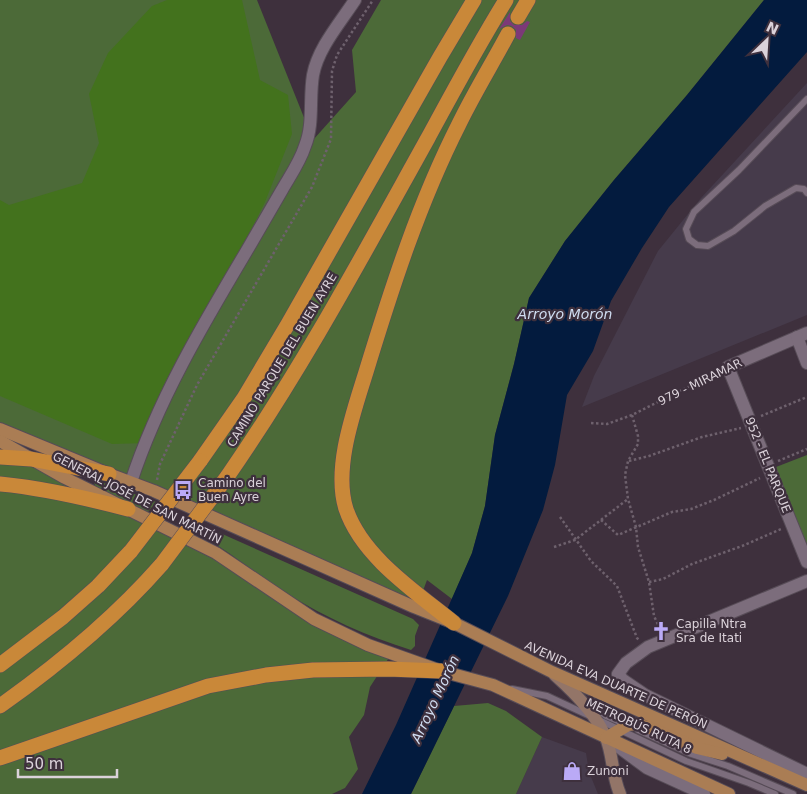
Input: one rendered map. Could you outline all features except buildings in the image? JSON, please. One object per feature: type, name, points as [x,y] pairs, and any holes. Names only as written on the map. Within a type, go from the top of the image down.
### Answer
[{"type":"highway","name":"CAMINO PARQUE DEL BUEN AYRE","points":[[0,665],[63,617],[98,586],[131,551],[200,461],[244,398],[288,324],[474,0]]},
{"type":"highway","name":"CAMINO PARQUE DEL BUEN AYRE","points":[[0,706],[47,672],[103,625],[143,586],[162,564],[227,477],[290,381],[365,252],[506,0]]},
{"type":"highway","points":[[518,17],[528,0]]},
{"type":"highway","points":[[454,623],[418,602],[370,550],[355,530],[346,508],[342,490],[344,460],[363,383],[388,300],[416,220],[459,124],[508,34]]},
{"type":"highway","points":[[0,457],[30,459],[110,474]]},
{"type":"highway","points":[[0,484],[87,498],[128,510]]},
{"type":"highway","points":[[0,652],[35,638]]},
{"type":"highway","points":[[0,758],[208,686],[266,675],[313,670],[388,669],[441,671]]},
{"type":"main road","name":"GENERAL JOSÉ DE SAN MARTÍN","points":[[0,429],[154,491],[418,602]]},
{"type":"main road","name":"GENERAL JOSÉ DE SAN MARTÍN","points":[[0,441],[30,459],[128,510],[216,553],[314,619],[368,645],[441,671]]},
{"type":"main road","name":"AVENIDA EVA DUARTE DE PERÓN","points":[[454,623],[552,672],[807,785]]},
{"type":"main road","points":[[441,671],[493,685],[730,794]]},
{"type":"main road","points":[[552,672],[580,698],[606,738],[616,785],[620,794]]},
{"type":"main road","points":[[606,738],[623,727],[636,724],[648,727],[697,748],[744,758]]},
{"type":"street","points":[[132,482],[142,450],[178,372],[201,328],[292,174],[306,146],[311,120],[310,96],[313,73],[320,55],[355,0]]},
{"type":"street","points":[[802,335],[807,363]]},
{"type":"street","name":"979 - MIRAMAR","points":[[728,368],[802,335]]},
{"type":"street","name":"952 - EL PARQUE","points":[[728,368],[807,562]]},
{"type":"street","points":[[648,647],[807,581]]},
{"type":"street","name":"AVENIDA EVA DUARTE DE PERÓN","points":[[648,647],[626,662],[618,674],[623,680],[645,695],[807,774]]},
{"type":"street","points":[[606,738],[647,768],[704,794]]},
{"type":"lane","points":[[807,99],[739,170],[694,212],[686,229],[688,239],[697,245],[708,246],[734,231],[765,206],[796,188],[804,189],[807,193]]},
{"type":"lane","name":"METROBÚS RUTA 8","points":[[493,685],[547,696],[593,718],[623,727],[691,754],[728,766],[793,794]]},
{"type":"lane","name":"METROBÚS RUTA 8","points":[[580,698],[623,727],[686,761],[775,794]]},
{"type":"lane","name":"METROBÚS RUTA 8","points":[[697,748],[728,766]]},
{"type":"path","points":[[154,491],[160,464],[196,385],[312,187],[331,139],[332,71],[336,55],[373,0]]},
{"type":"path","name":"979 - MIRAMAR","points":[[591,423],[607,424],[632,415],[728,368]]},
{"type":"path","points":[[628,461],[751,423],[807,397]]},
{"type":"path","points":[[632,415],[638,436],[638,444],[628,461],[625,475],[628,499],[636,527],[638,547],[649,582],[654,616],[665,640]]},
{"type":"path","points":[[601,520],[618,535],[672,512],[714,500],[807,449]]},
{"type":"path","points":[[554,547],[575,540],[628,499]]},
{"type":"path","points":[[560,517],[591,561],[617,586],[637,638],[648,647]]},
{"type":"path","points":[[649,582],[663,579],[692,564],[742,546],[791,524]]},
{"type":"shaded area","points":[[807,83],[807,315],[582,407],[594,376],[658,251],[701,198]]},
{"type":"shaded area","points":[[542,737],[586,753],[589,772],[598,794],[516,794]]},
{"type":"green space","points":[[0,0],[257,0],[313,140],[356,92],[352,50],[381,0],[764,0],[565,241],[529,298],[495,435],[485,506],[472,553],[452,599],[427,580],[421,596],[414,607],[0,429]]},
{"type":"green space","points":[[167,0],[242,0],[260,80],[288,95],[292,134],[265,202],[173,387],[148,443],[112,444],[0,396],[0,200],[9,205],[82,183],[99,143],[89,94],[108,53],[152,6]]},
{"type":"green space","points":[[0,441],[195,542],[284,600],[392,653],[370,687],[364,715],[349,737],[358,769],[345,788],[332,794],[0,794]]},
{"type":"green space","points":[[807,455],[807,549],[776,467]]},
{"type":"green space","points":[[99,481],[156,502],[148,512],[96,487],[94,483]]},
{"type":"green space","points":[[211,529],[413,619],[419,625],[415,636],[415,646],[411,650],[379,639],[347,626],[301,602],[204,537]]},
{"type":"green space","points":[[488,703],[506,711],[542,737],[516,794],[411,794],[454,706]]},
{"type":"water","name":"Arroyo Morón","points":[[764,0],[807,0],[807,52],[669,207],[611,301],[593,351],[567,395],[555,465],[543,510],[508,596],[411,794],[362,794],[396,725],[472,553],[485,506],[495,435],[529,298],[565,241]]},
{"type":"place","name":"Camino del Buen Ayre","points":[[183,490]]},
{"type":"place","name":"Capilla Ntra Sra de Itati","points":[[661,631]]},
{"type":"place","name":"Zunoni","points":[[572,771]]}]
